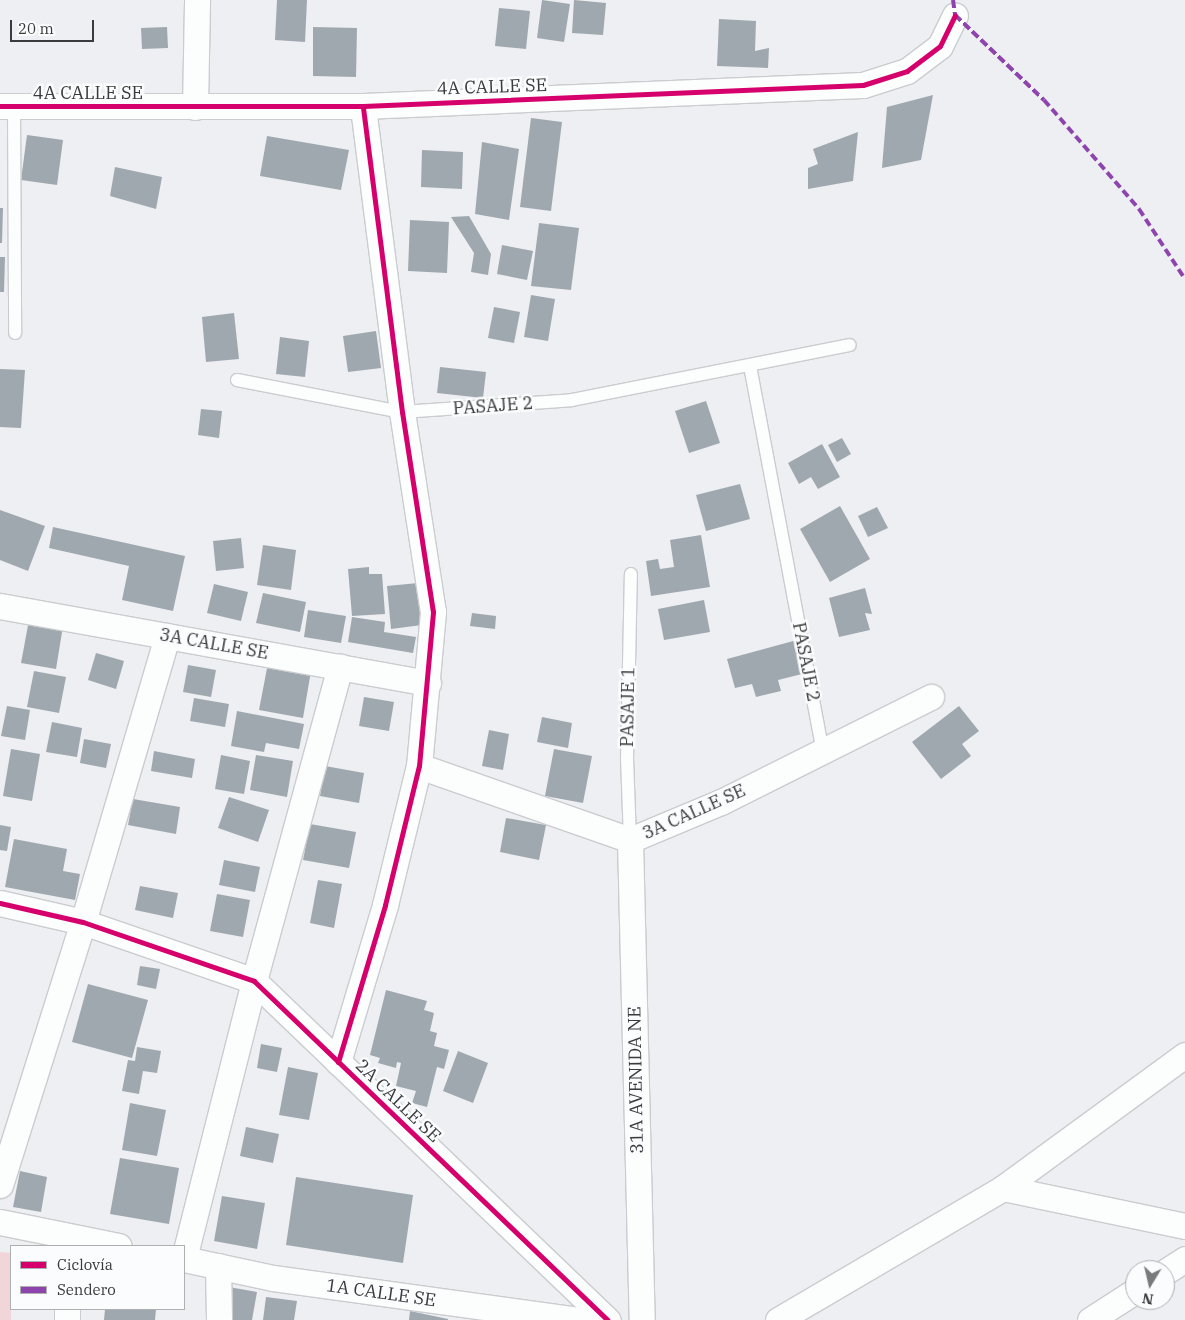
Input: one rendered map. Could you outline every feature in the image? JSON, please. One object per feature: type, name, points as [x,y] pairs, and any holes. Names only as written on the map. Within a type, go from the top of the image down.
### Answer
[{"type":"street","points":[[195,107],[197,0]]},
{"type":"street","name":"4A CALLE SE","points":[[7,106],[363,106],[863,85],[908,71],[940,46],[954,15]]},
{"type":"street","points":[[338,1062],[385,905],[419,766],[433,612],[402,412],[363,106]]},
{"type":"street","name":"3A CALLE SE","points":[[0,606],[428,683]]},
{"type":"street","points":[[0,1185],[83,922],[168,636]]},
{"type":"street","points":[[185,1255],[254,981],[340,667]]},
{"type":"street","name":"3A CALLE SE","points":[[419,766],[630,840],[721,802],[931,698]]},
{"type":"street","name":"31A AVENIDA NE","points":[[630,840],[642,1320]]},
{"type":"street","name":"2A CALLE SE","points":[[0,903],[83,922],[254,981],[608,1320]]},
{"type":"street","points":[[778,1320],[1003,1188],[1185,1055]]},
{"type":"street","points":[[1003,1188],[1185,1226]]},
{"type":"street","points":[[0,1222],[65,1241],[108,1245]]},
{"type":"street","name":"1A CALLE SE","points":[[185,1259],[273,1278],[580,1320]]},
{"type":"street","points":[[218,1266],[219,1320]]},
{"type":"street","points":[[1090,1320],[1125,1297]]},
{"type":"lane","points":[[7,106],[15,333]]},
{"type":"lane","name":"PASAJE 2","points":[[237,380],[402,412],[572,400],[850,346]]},
{"type":"lane","name":"PASAJE 2","points":[[750,366],[822,751]]},
{"type":"lane","name":"PASAJE 1","points":[[630,840],[627,760],[631,574]]},
{"type":"shaded area","points":[[0,1252],[10,1253],[11,1320],[0,1320]]},
{"type":"building","points":[[277,0],[307,0],[305,42],[275,40]]},
{"type":"building","points":[[542,0],[570,4],[564,42],[537,38]]},
{"type":"building","points":[[574,0],[606,3],[603,35],[572,33]]},
{"type":"building","points":[[499,8],[530,11],[526,49],[495,46]]},
{"type":"building","points":[[719,19],[756,21],[755,51],[769,48],[768,68],[717,66]]},
{"type":"building","points":[[167,27],[168,48],[142,49],[141,28]]},
{"type":"building","points":[[313,27],[357,28],[356,77],[313,76]]},
{"type":"building","points":[[933,95],[921,160],[882,168],[887,107]]},
{"type":"building","points":[[531,118],[562,122],[551,211],[520,207]]},
{"type":"building","points":[[858,132],[853,181],[808,189],[808,168],[818,164],[813,149]]},
{"type":"building","points":[[27,135],[63,140],[57,185],[21,180]]},
{"type":"building","points":[[267,136],[349,150],[341,190],[260,176]]},
{"type":"building","points":[[482,142],[519,149],[509,220],[475,214]]},
{"type":"building","points":[[422,150],[463,152],[462,189],[421,187]]},
{"type":"building","points":[[115,167],[162,177],[156,209],[110,196]]},
{"type":"building","points":[[0,208],[3,208],[2,243],[0,243]]},
{"type":"building","points":[[469,216],[491,254],[488,275],[471,272],[474,253],[451,217]]},
{"type":"building","points":[[410,220],[449,222],[447,273],[408,271]]},
{"type":"building","points":[[539,223],[579,228],[571,290],[531,286]]},
{"type":"building","points":[[502,245],[533,251],[527,280],[497,274]]},
{"type":"building","points":[[0,257],[5,257],[4,292],[0,292]]},
{"type":"building","points":[[531,295],[555,299],[548,341],[524,337]]},
{"type":"building","points":[[494,307],[520,312],[514,343],[488,338]]},
{"type":"building","points":[[234,313],[239,359],[206,362],[202,317]]},
{"type":"building","points":[[376,331],[381,368],[348,372],[343,336]]},
{"type":"building","points":[[280,337],[309,341],[305,377],[276,374]]},
{"type":"building","points":[[440,367],[486,372],[483,398],[437,393]]},
{"type":"building","points":[[0,369],[25,370],[21,428],[0,427]]},
{"type":"building","points":[[706,401],[720,443],[689,453],[675,411]]},
{"type":"building","points":[[201,409],[222,411],[219,438],[198,435]]},
{"type":"building","points":[[842,438],[851,454],[837,462],[828,445]]},
{"type":"building","points":[[822,444],[840,477],[818,489],[811,477],[799,484],[788,463]]},
{"type":"building","points":[[740,484],[750,519],[706,531],[696,495]]},
{"type":"building","points":[[840,506],[870,559],[830,582],[800,529]]},
{"type":"building","points":[[877,507],[888,528],[868,537],[858,516]]},
{"type":"building","points":[[0,510],[45,526],[28,571],[0,560]]},
{"type":"building","points":[[53,527],[185,556],[173,611],[122,600],[129,566],[49,548]]},
{"type":"building","points":[[701,535],[710,587],[651,596],[646,561],[658,559],[660,569],[674,567],[670,540]]},
{"type":"building","points":[[241,538],[244,568],[216,571],[213,541]]},
{"type":"building","points":[[263,545],[296,550],[291,590],[257,585]]},
{"type":"building","points":[[369,567],[369,574],[382,574],[385,614],[352,616],[348,569]]},
{"type":"building","points":[[418,583],[422,625],[391,629],[387,586]]},
{"type":"building","points":[[214,584],[248,592],[241,621],[207,613]]},
{"type":"building","points":[[865,588],[872,614],[865,613],[870,630],[839,637],[829,598]]},
{"type":"building","points":[[263,593],[306,602],[300,632],[256,623]]},
{"type":"building","points":[[704,600],[710,632],[664,640],[658,609]]},
{"type":"building","points":[[308,610],[346,616],[341,643],[304,637]]},
{"type":"building","points":[[472,613],[496,616],[495,629],[470,626]]},
{"type":"building","points":[[352,617],[385,622],[384,632],[416,637],[413,653],[348,642]]},
{"type":"building","points":[[29,620],[63,626],[56,669],[21,663]]},
{"type":"building","points":[[797,640],[806,673],[778,680],[781,691],[756,697],[752,684],[735,688],[727,659]]},
{"type":"building","points":[[96,653],[124,661],[116,689],[88,680]]},
{"type":"building","points":[[268,663],[311,671],[303,718],[259,710]]},
{"type":"building","points":[[188,665],[216,670],[211,697],[183,692]]},
{"type":"building","points":[[34,671],[66,677],[59,713],[27,707]]},
{"type":"building","points":[[364,697],[394,702],[389,731],[359,726]]},
{"type":"building","points":[[194,698],[229,704],[225,727],[190,721]]},
{"type":"building","points":[[7,706],[30,710],[25,740],[1,736]]},
{"type":"building","points":[[959,706],[979,731],[962,744],[971,756],[941,779],[912,742]]},
{"type":"building","points":[[237,711],[304,724],[299,749],[266,743],[264,752],[231,746]]},
{"type":"building","points":[[542,717],[572,723],[568,748],[537,742]]},
{"type":"building","points":[[52,722],[82,728],[77,757],[46,752]]},
{"type":"building","points":[[489,730],[509,734],[503,770],[482,766]]},
{"type":"building","points":[[84,739],[111,744],[106,768],[80,763]]},
{"type":"building","points":[[11,749],[40,754],[32,801],[3,796]]},
{"type":"building","points":[[554,749],[592,756],[583,803],[545,796]]},
{"type":"building","points":[[154,751],[195,759],[192,778],[151,771]]},
{"type":"building","points":[[221,755],[250,761],[244,794],[215,789]]},
{"type":"building","points":[[256,755],[293,761],[287,797],[250,790]]},
{"type":"building","points":[[325,766],[364,773],[359,803],[320,796]]},
{"type":"building","points":[[229,797],[269,810],[258,842],[218,828]]},
{"type":"building","points":[[133,799],[180,807],[176,834],[128,825]]},
{"type":"building","points":[[506,818],[546,825],[539,860],[500,852]]},
{"type":"building","points":[[310,824],[356,832],[349,868],[303,860]]},
{"type":"building","points":[[0,825],[11,827],[7,851],[0,850]]},
{"type":"building","points":[[14,839],[67,849],[63,871],[80,874],[75,900],[5,887]]},
{"type":"building","points":[[224,860],[260,867],[255,892],[219,885]]},
{"type":"building","points":[[318,880],[342,884],[334,928],[310,923]]},
{"type":"building","points":[[140,886],[178,893],[173,918],[135,910]]},
{"type":"building","points":[[217,894],[250,900],[243,937],[210,931]]},
{"type":"building","points":[[140,966],[160,969],[156,989],[137,985]]},
{"type":"building","points":[[88,984],[148,1000],[132,1058],[72,1042]]},
{"type":"building","points":[[386,990],[427,1001],[424,1010],[434,1013],[430,1031],[437,1033],[434,1046],[449,1050],[444,1069],[437,1067],[427,1107],[412,1103],[416,1091],[396,1086],[401,1063],[397,1062],[396,1068],[378,1063],[380,1058],[370,1055]]},
{"type":"building","points":[[261,1044],[282,1048],[277,1072],[257,1068]]},
{"type":"building","points":[[137,1047],[161,1051],[157,1073],[143,1071],[139,1094],[122,1091],[128,1060],[135,1061]]},
{"type":"building","points":[[458,1051],[488,1063],[473,1103],[443,1091]]},
{"type":"building","points":[[288,1067],[318,1073],[309,1120],[279,1115]]},
{"type":"building","points":[[130,1103],[166,1110],[157,1156],[122,1150]]},
{"type":"building","points":[[246,1127],[279,1134],[273,1163],[240,1156]]},
{"type":"building","points":[[120,1158],[179,1168],[169,1224],[110,1214]]},
{"type":"building","points":[[20,1171],[47,1177],[41,1212],[13,1207]]},
{"type":"building","points":[[296,1177],[413,1195],[403,1263],[286,1245]]},
{"type":"building","points":[[222,1196],[265,1203],[257,1249],[214,1241]]},
{"type":"building","points":[[223,1286],[257,1292],[252,1320],[217,1320]]},
{"type":"building","points":[[266,1297],[297,1301],[294,1320],[263,1320]]},
{"type":"building","points":[[105,1310],[156,1310],[155,1320],[104,1320]]},
{"type":"building","points":[[410,1311],[448,1319],[448,1320],[409,1320]]},
{"type":"marked path","points":[[953,0],[955,15],[1044,100],[1139,209],[1185,279]]},
{"type":"cycle path","points":[[0,106],[363,106],[863,85],[907,71],[940,46],[955,15]]},
{"type":"cycle path","points":[[338,1062],[385,905],[419,766],[433,612],[402,412],[363,106]]},
{"type":"cycle path","points":[[0,903],[83,922],[254,981],[608,1320]]}]
